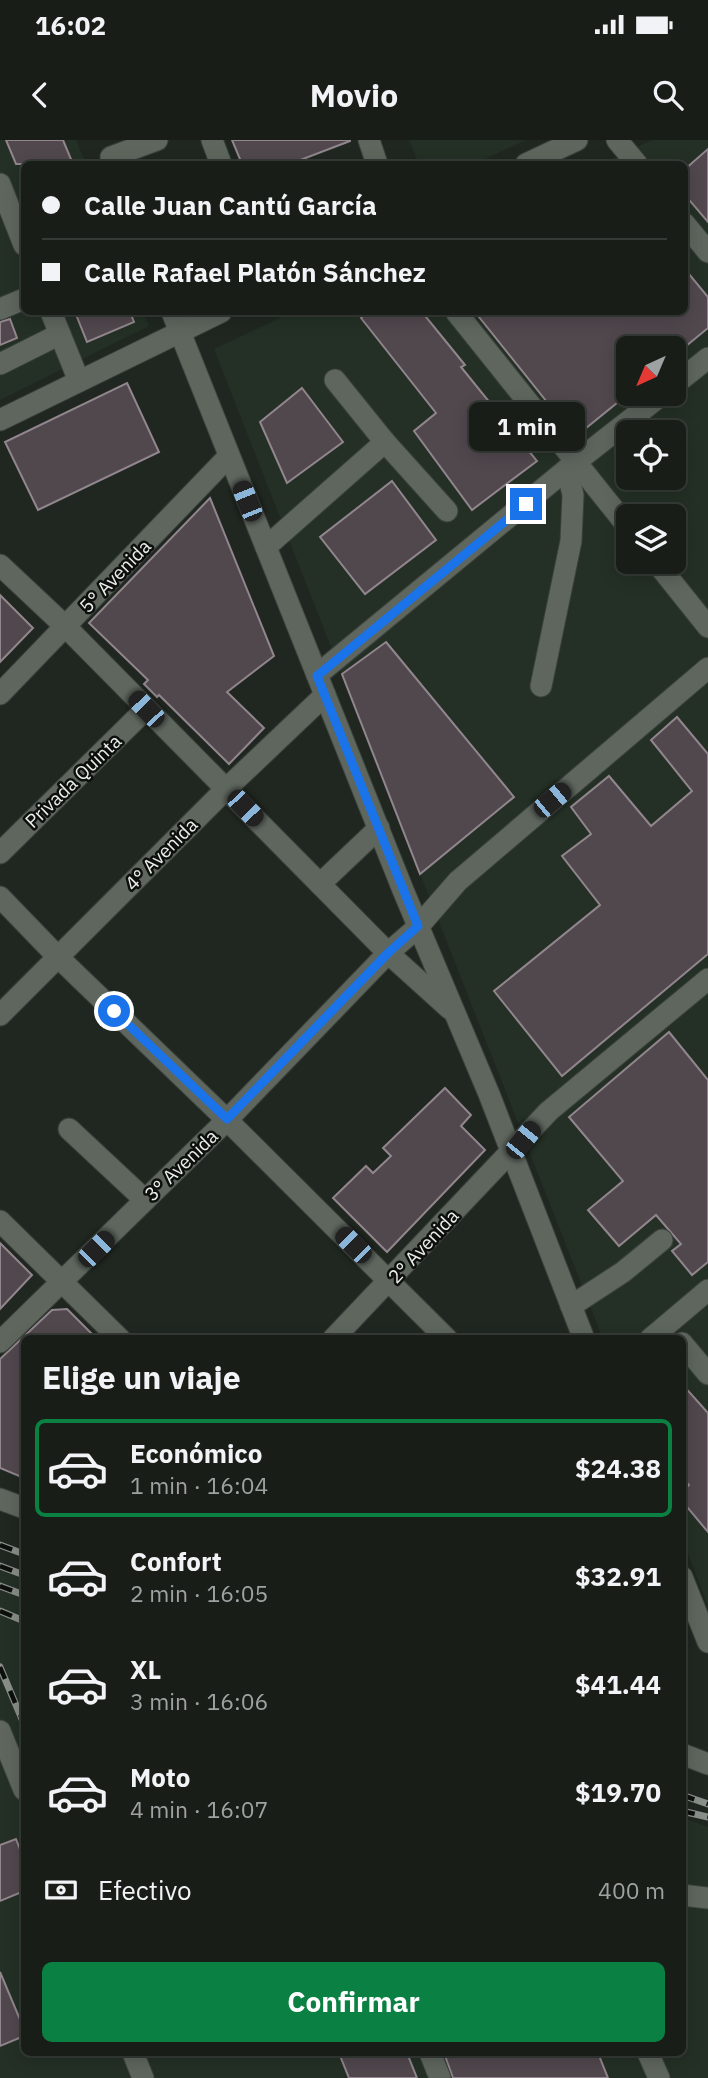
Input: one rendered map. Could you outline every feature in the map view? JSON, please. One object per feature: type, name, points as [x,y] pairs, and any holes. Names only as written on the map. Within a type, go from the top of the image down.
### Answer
[{"type":"street","points":[[110,154],[157,140]]},
{"type":"street","points":[[369,140],[376,161]]},
{"type":"street","points":[[532,161],[577,140]]},
{"type":"street","points":[[617,140],[634,161]]},
{"type":"street","points":[[0,184],[14,236]]},
{"type":"street","points":[[688,228],[708,252]]},
{"type":"street","points":[[0,309],[21,300]]},
{"type":"street","points":[[52,315],[79,381]]},
{"type":"street","points":[[0,420],[79,381],[176,321],[206,315]]},
{"type":"street","points":[[458,315],[571,466],[616,514]]},
{"type":"street","points":[[176,321],[582,1335]]},
{"type":"street","points":[[0,364],[60,334]]},
{"type":"street","points":[[686,375],[708,358]]},
{"type":"street","points":[[335,380],[385,442],[447,511]]},
{"type":"street","name":"4° Avenida","points":[[0,1015],[226,789],[321,685],[571,466],[648,406]]},
{"type":"street","points":[[266,547],[385,442]]},
{"type":"street","name":"5° Avenida","points":[[0,694],[229,456]]},
{"type":"street","points":[[541,686],[571,541],[571,466]]},
{"type":"street","points":[[0,565],[66,627],[388,953],[454,1013]]},
{"type":"street","points":[[666,574],[708,626]]},
{"type":"street","name":"3° Avenida","points":[[0,1342],[227,1119],[388,953],[418,926],[446,893],[708,668]]},
{"type":"street","name":"Privada Quinta","points":[[0,853],[146,709]]},
{"type":"street","points":[[320,884],[379,828]]},
{"type":"street","points":[[0,897],[443,1335]]},
{"type":"street","name":"2° Avenida","points":[[337,1335],[550,1111],[705,988]]},
{"type":"street","points":[[69,1129],[145,1200]]},
{"type":"street","points":[[0,1221],[116,1335]]},
{"type":"street","points":[[571,1306],[623,1272],[662,1241]]},
{"type":"street","points":[[676,1335],[708,1290]]},
{"type":"street","points":[[686,1347],[708,1374]]},
{"type":"street","points":[[0,1499],[21,1507]]},
{"type":"street","points":[[686,1586],[702,1606],[708,1642]]},
{"type":"street","points":[[0,1731],[21,1783]]},
{"type":"street","points":[[686,1756],[708,1764]]},
{"type":"street","points":[[686,1895],[708,1898]]},
{"type":"street","points":[[134,2056],[142,2078]]},
{"type":"street","points":[[431,2056],[440,2078]]},
{"type":"street","points":[[649,2056],[659,2078]]},
{"type":"shaded area","points":[[0,140],[76,140],[85,161],[21,161],[21,315],[144,315],[149,326],[0,400]]},
{"type":"shaded area","points":[[409,140],[526,140],[480,161],[418,161]]},
{"type":"shaded area","points":[[652,140],[708,140],[708,1606],[686,1549],[686,1335],[601,1335],[214,349],[287,315],[688,315],[688,161],[607,161]]},
{"type":"shaded area","points":[[0,1570],[21,1578],[21,2056],[686,2056],[686,1819],[708,1827],[708,2078],[0,2078]]},
{"type":"building","points":[[6,140],[63,140],[72,161],[21,161],[21,164],[16,164]]},
{"type":"building","points":[[232,140],[350,140],[298,161],[241,161]]},
{"type":"building","points":[[708,149],[708,222],[688,199],[688,166]]},
{"type":"building","points":[[688,273],[708,297],[708,328],[686,346],[686,336],[616,336],[616,404],[575,437],[477,315],[688,315]]},
{"type":"building","points":[[76,315],[131,315],[134,322],[87,342]]},
{"type":"building","points":[[364,315],[424,315],[465,365],[461,367],[537,461],[472,510],[414,431],[436,413],[361,318]]},
{"type":"building","points":[[10,319],[17,338],[0,345],[0,322]]},
{"type":"building","points":[[127,383],[159,452],[38,510],[5,442]]},
{"type":"building","points":[[302,388],[343,442],[287,483],[260,422]]},
{"type":"building","points":[[392,481],[436,540],[365,594],[320,537]]},
{"type":"building","points":[[210,498],[274,656],[227,692],[264,728],[229,764],[159,695],[157,697],[144,684],[148,680],[89,623]]},
{"type":"building","points":[[0,595],[33,628],[0,662]]},
{"type":"building","points":[[386,642],[514,797],[420,874],[342,674]]},
{"type":"building","points":[[677,717],[708,754],[708,954],[562,1076],[494,991],[600,905],[562,856],[591,834],[571,807],[609,776],[651,826],[692,791],[651,740]]},
{"type":"building","points":[[669,1032],[708,1080],[708,1262],[692,1275],[672,1251],[681,1244],[656,1215],[619,1246],[588,1210],[623,1181],[569,1117]]},
{"type":"building","points":[[445,1088],[471,1115],[461,1126],[485,1150],[387,1252],[333,1198],[366,1166],[373,1173],[391,1156],[383,1148]]},
{"type":"building","points":[[0,1243],[32,1275],[0,1309]]},
{"type":"building","points":[[67,1309],[93,1335],[25,1335],[52,1310]]},
{"type":"building","points":[[21,1339],[21,1477],[0,1468],[0,1359]]},
{"type":"building","points":[[686,1388],[708,1413],[708,1532],[686,1506],[686,1488],[689,1485],[686,1482]]},
{"type":"building","points":[[16,1839],[21,1852],[21,1892],[0,1901],[0,1845]]},
{"type":"building","points":[[0,1972],[21,2022],[21,2037],[0,2046]]},
{"type":"building","points":[[340,2056],[408,2056],[417,2078],[349,2078]]},
{"type":"building","points":[[445,2056],[599,2056],[608,2078],[453,2078]]},
{"type":"railway","points":[[0,1545],[21,1553]]},
{"type":"railway","points":[[0,1566],[21,1574]]},
{"type":"railway","points":[[0,1586],[21,1594]]},
{"type":"railway","points":[[0,1611],[21,1620]]},
{"type":"railway","points":[[0,1667],[21,1717]]},
{"type":"railway","points":[[686,1796],[708,1804]]},
{"type":"railway","points":[[686,1812],[708,1817]]},
{"type":"route","points":[[114,1011],[227,1119],[388,953],[418,926],[317,676],[526,504]]}]
